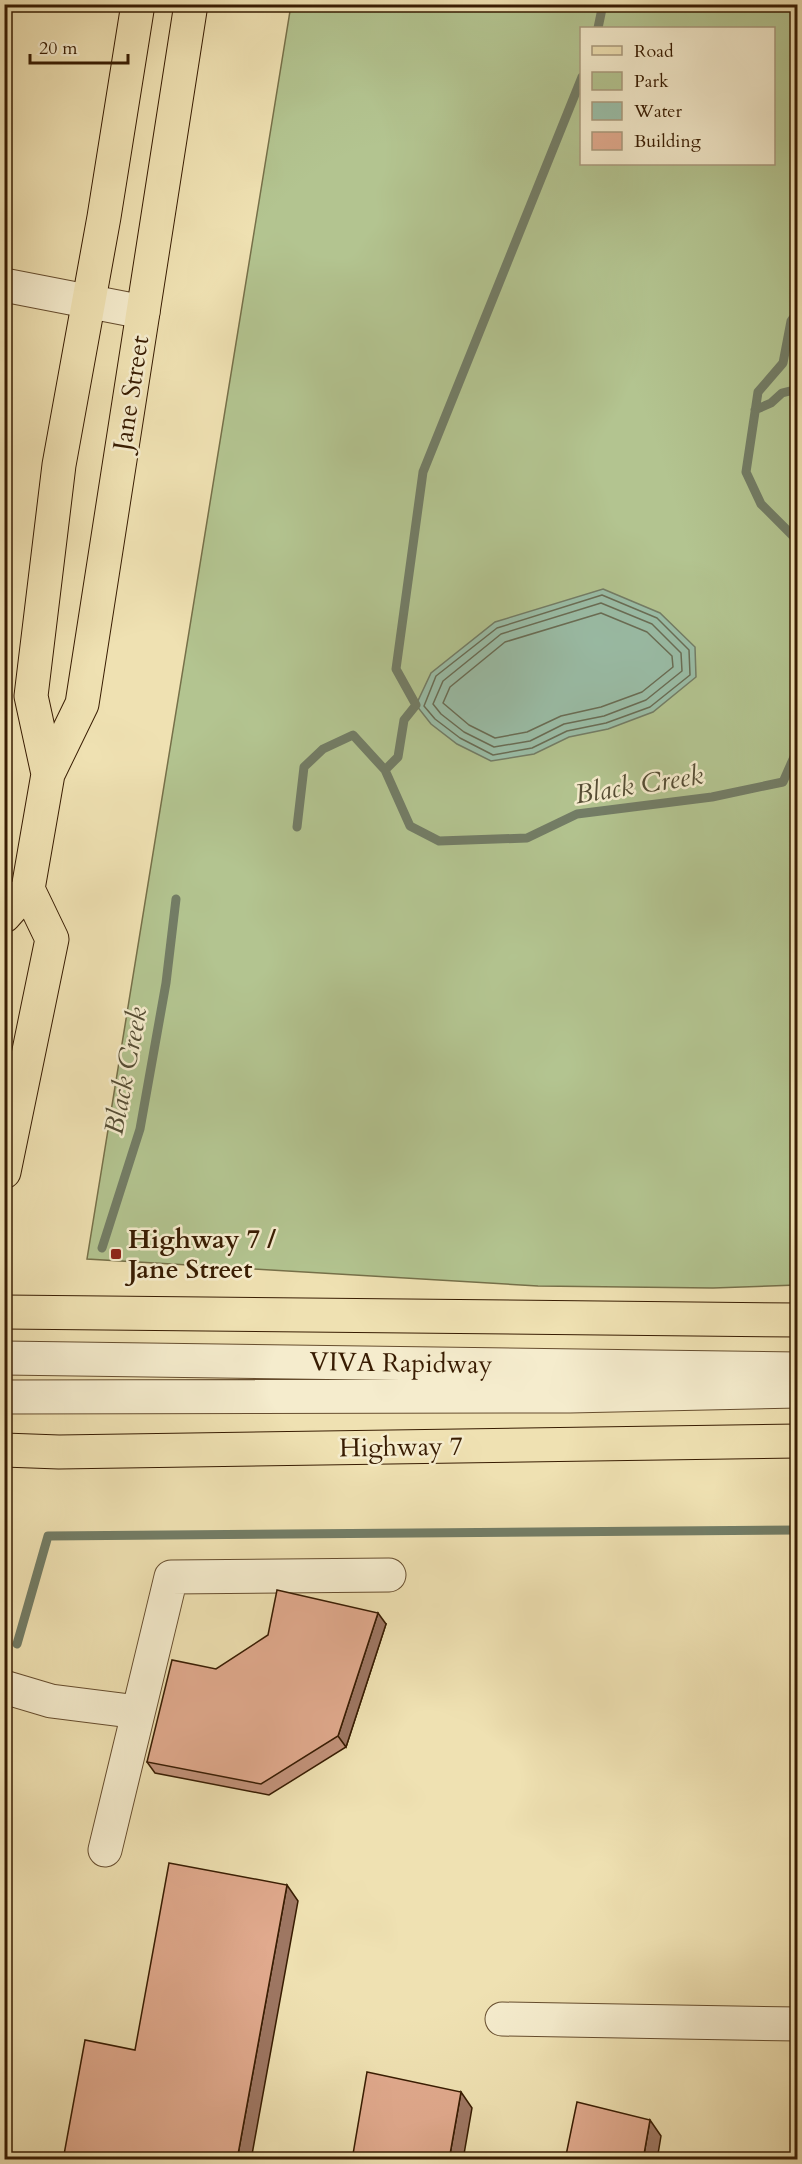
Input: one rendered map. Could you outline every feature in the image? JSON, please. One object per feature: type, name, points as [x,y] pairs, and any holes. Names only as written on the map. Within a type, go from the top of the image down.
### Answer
[{"type":"main road","name":"Jane Street","points":[[48,774],[31,696],[59,465],[138,4]]},
{"type":"main road","name":"Jane Street","points":[[28,889],[48,774],[82,704],[191,4]]},
{"type":"main road","points":[[4,916],[28,889],[52,939],[4,1172]]},
{"type":"main road","points":[[4,1312],[798,1320]]},
{"type":"main road","name":"Highway 7","points":[[4,1450],[59,1452],[798,1441]]},
{"type":"street","points":[[4,285],[143,312]]},
{"type":"street","name":"VIVA Rapidway","points":[[4,1358],[798,1369]]},
{"type":"street","name":"VIVA Rapidway","points":[[4,1397],[570,1396],[798,1391]]},
{"type":"street","points":[[105,1850],[171,1577],[389,1575]]},
{"type":"street","points":[[4,1687],[51,1701],[138,1712]]},
{"type":"street","points":[[502,2019],[798,2024]]},
{"type":"green space","points":[[291,5],[797,5],[797,1285],[713,1288],[538,1286],[87,1259]]},
{"type":"water","points":[[603,589],[660,613],[695,647],[696,677],[653,712],[608,729],[569,737],[534,754],[491,761],[457,744],[431,724],[416,705],[431,673],[495,622]]},
{"type":"building","points":[[277,1590],[378,1613],[338,1736],[261,1784],[147,1762],[172,1660],[216,1669],[268,1635]]},
{"type":"building","points":[[169,1863],[287,1885],[237,2160],[63,2160],[85,2040],[135,2050]]},
{"type":"building","points":[[367,2072],[461,2092],[449,2160],[352,2160]]},
{"type":"building","points":[[577,2102],[650,2120],[643,2160],[565,2160]]},
{"type":"waterway","points":[[598,27],[603,4]]},
{"type":"waterway","points":[[385,770],[398,757],[404,720],[416,705],[396,669],[423,472],[580,82]]},
{"type":"waterway","name":"Black Creek","points":[[798,311],[791,321],[783,363],[758,392],[746,472],[761,504],[798,541]]},
{"type":"waterway","points":[[755,410],[771,403],[782,393],[798,389]]},
{"type":"waterway","name":"Black Creek","points":[[297,827],[304,767],[323,749],[353,735],[385,770],[410,826],[439,841],[527,838],[577,814],[712,797],[783,782],[798,748]]},
{"type":"waterway","name":"Black Creek","points":[[102,1248],[140,1129],[166,983],[176,899]]},
{"type":"waterway","points":[[17,1644],[48,1536],[798,1530]]},
{"type":"place","name":"Highway 7 / Jane Street","points":[[116,1254]]}]
